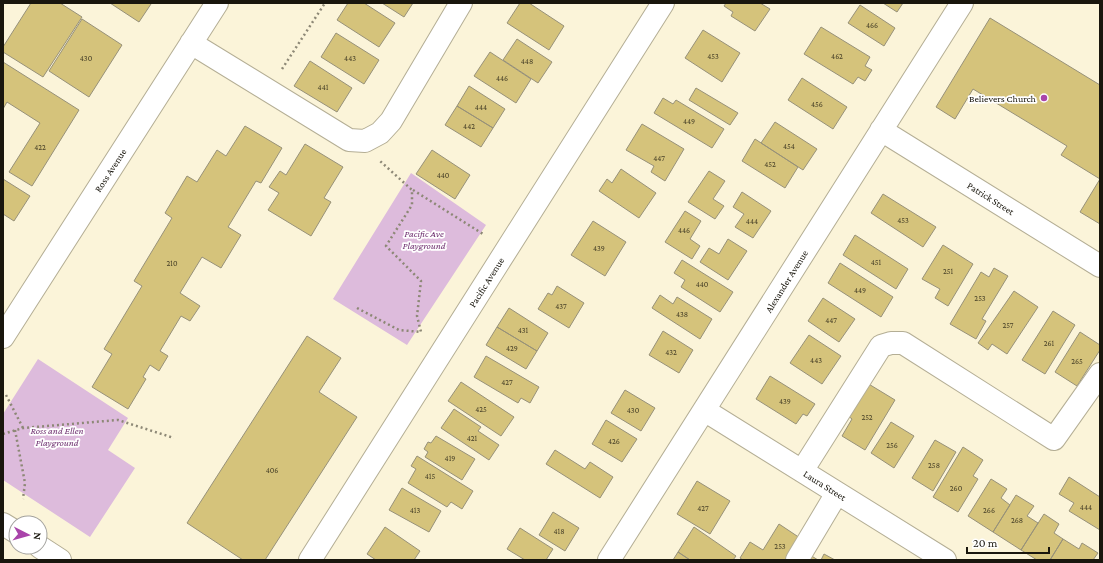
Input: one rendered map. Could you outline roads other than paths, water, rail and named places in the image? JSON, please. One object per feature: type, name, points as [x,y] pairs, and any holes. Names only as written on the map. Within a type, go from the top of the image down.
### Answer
[{"type":"street","name":"Ross Avenue","points":[[3,337],[217,3]]},
{"type":"street","points":[[191,43],[348,140],[365,141],[380,133],[391,121],[461,3]]},
{"type":"street","name":"Pacific Avenue","points":[[310,560],[663,3]]},
{"type":"street","name":"Alexander Avenue","points":[[610,560],[962,3]]},
{"type":"street","name":"Patrick Street","points":[[881,130],[1100,266]]},
{"type":"street","points":[[802,471],[880,346],[891,343],[903,343],[1054,439],[1100,374]]},
{"type":"street","name":"Laura Street","points":[[704,410],[945,560]]},
{"type":"street","points":[[797,560],[837,493]]},
{"type":"street","points":[[48,552],[60,560]]},
{"type":"place","name":"Believers Church","points":[[1044,98]]},
{"type":"park label","name":"Pacific Ave Playground","points":[[424,238]]},
{"type":"park label","name":"Ross and Ellen Playground","points":[[57,436]]}]
